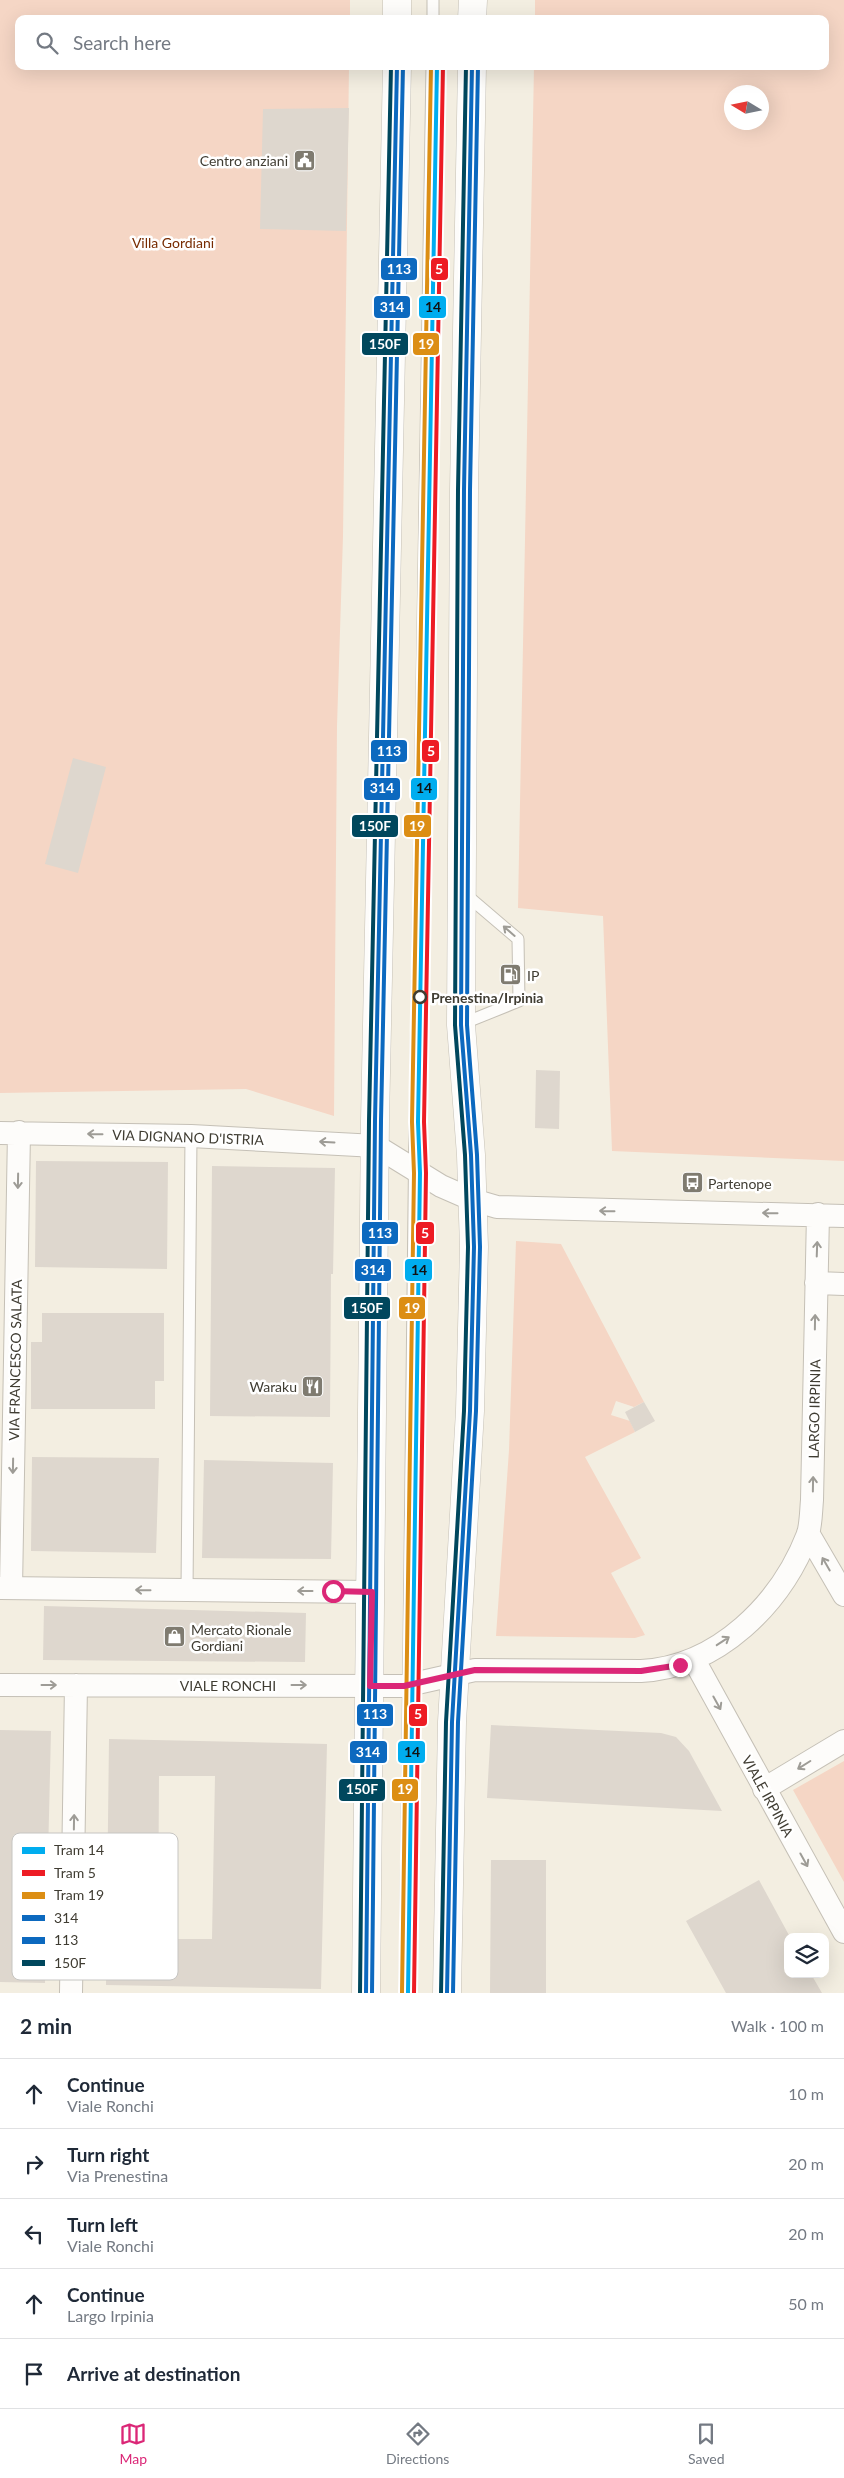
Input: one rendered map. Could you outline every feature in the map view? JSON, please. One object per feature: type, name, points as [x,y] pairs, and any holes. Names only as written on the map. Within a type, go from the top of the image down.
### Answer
[{"type":"main road","points":[[397,15],[398,0]]},
{"type":"main road","points":[[472,15],[473,0]]},
{"type":"main road","points":[[366,1993],[376,1146],[397,70]]},
{"type":"main road","points":[[447,1993],[454,1673],[470,1411],[473,1200],[461,1025],[461,891],[472,70]]},
{"type":"street","name":"VIA DIGNANO D'ISTRIA","points":[[10,1133],[191,1136],[376,1146]]},
{"type":"street","name":"VIA FRANCESCO SALATA","points":[[5,1588],[10,1133]]},
{"type":"street","points":[[376,1146],[441,1186],[473,1200],[497,1207],[844,1216]]},
{"type":"street","name":"LARGO IRPINIA","points":[[454,1673],[475,1670],[641,1671],[666,1669],[694,1660],[742,1629],[765,1606],[786,1578],[808,1533],[812,1500],[818,1214]]},
{"type":"street","points":[[816,1283],[844,1284]]},
{"type":"street","points":[[808,1533],[844,1595]]},
{"type":"street","points":[[5,1588],[372,1592]]},
{"type":"street","name":"VIALE IRPINIA","points":[[694,1660],[844,1932]]},
{"type":"street","name":"VIALE RONCHI","points":[[0,1685],[370,1686],[408,1684],[454,1673]]},
{"type":"street","points":[[74,1833],[76,1685]]},
{"type":"street","points":[[764,1789],[844,1741]]},
{"type":"street","points":[[72,1980],[72,1993]]},
{"type":"lane","points":[[433,0],[433,15]]},
{"type":"lane","points":[[404,1993],[432,70]]},
{"type":"lane","points":[[461,891],[518,939],[518,1001],[461,1025]]},
{"type":"lane","points":[[188,1591],[191,1136]]},
{"type":"green space","name":"Villa Gordiani","points":[[0,0],[350,0],[350,15],[15,15],[15,70],[349,70],[343,536],[337,726],[334,1116],[246,1089],[0,1093]]},
{"type":"green space","points":[[535,0],[844,0],[844,1161],[612,1151],[603,916],[518,908],[534,70],[829,70],[829,15],[535,15]]},
{"type":"green space","points":[[516,1241],[561,1244],[644,1402],[634,1407],[616,1401],[611,1415],[630,1421],[635,1432],[585,1457],[641,1558],[611,1573],[645,1635],[635,1638],[496,1636],[509,1450]]},
{"type":"green space","points":[[844,1761],[844,1882],[793,1790]]},
{"type":"building","name":"Centro anziani","points":[[349,108],[346,231],[260,229],[263,109]]},
{"type":"building","points":[[73,758],[106,767],[78,873],[45,864]]},
{"type":"building","points":[[536,1070],[560,1071],[559,1129],[535,1128]]},
{"type":"building","points":[[36,1161],[168,1162],[167,1269],[35,1267]]},
{"type":"building","points":[[212,1166],[335,1168],[333,1274],[331,1274],[330,1417],[210,1416]]},
{"type":"building","points":[[42,1313],[164,1313],[164,1381],[155,1381],[155,1409],[31,1409],[31,1342],[42,1342]]},
{"type":"building","points":[[644,1402],[655,1421],[635,1432],[625,1412]]},
{"type":"building","points":[[32,1457],[159,1458],[156,1553],[31,1551]]},
{"type":"building","points":[[204,1460],[333,1463],[331,1559],[202,1558]]},
{"type":"building","name":"Mercato Rionale Gordiani","points":[[44,1606],[306,1613],[305,1662],[43,1660]]},
{"type":"building","points":[[491,1725],[661,1733],[676,1737],[689,1751],[722,1811],[487,1798]]},
{"type":"building","points":[[0,1730],[51,1731],[49,1833],[12,1833],[12,1980],[45,1980],[45,1983],[0,1982]]},
{"type":"building","points":[[109,1739],[327,1744],[321,1989],[106,1985],[106,1980],[178,1980],[178,1939],[212,1939],[215,1776],[159,1776],[159,1833],[108,1833]]},
{"type":"building","points":[[491,1860],[546,1860],[546,1993],[490,1993]]},
{"type":"building","points":[[759,1880],[788,1933],[784,1933],[784,1978],[813,1978],[822,1993],[726,1993],[686,1921]]},
{"type":"tram line","name":"19","points":[[402,1993],[414,1173],[412,1122],[431,70]]},
{"type":"tram line","name":"14","points":[[408,1993],[420,1173],[418,1122],[437,70]]},
{"type":"tram line","name":"5","points":[[414,1993],[426,1173],[424,1122],[443,70]]},
{"type":"transit line","name":"150F","points":[[360,1993],[369,1121],[391,70]]},
{"type":"transit line","name":"314","points":[[366,1993],[375,1121],[397,70]]},
{"type":"transit line","name":"113","points":[[372,1993],[381,1121],[403,70]]},
{"type":"transit line","name":"150F","points":[[441,1993],[446,1722],[464,1411],[468,1247],[465,1155],[455,1025],[458,490],[466,70]]},
{"type":"transit line","name":"314","points":[[447,1993],[452,1722],[470,1411],[474,1247],[471,1155],[461,1025],[464,490],[472,70]]},
{"type":"transit line","name":"113","points":[[453,1993],[458,1722],[476,1411],[480,1247],[477,1155],[467,1025],[470,490],[478,70]]},
{"type":"place","name":"Centro anziani","points":[[304,160]]},
{"type":"place","name":"IP","points":[[511,975]]},
{"type":"place","name":"Prenestina/Irpinia","points":[[420,997]]},
{"type":"place","name":"Partenope","points":[[692,1183]]},
{"type":"place","name":"Waraku","points":[[313,1386]]},
{"type":"place","name":"Mercato Rionale Gordiani","points":[[175,1637]]},
{"type":"route","points":[[333,1591],[372,1592],[370,1686],[404,1686],[454,1673],[475,1670],[641,1671],[666,1669],[680,1665]]}]
